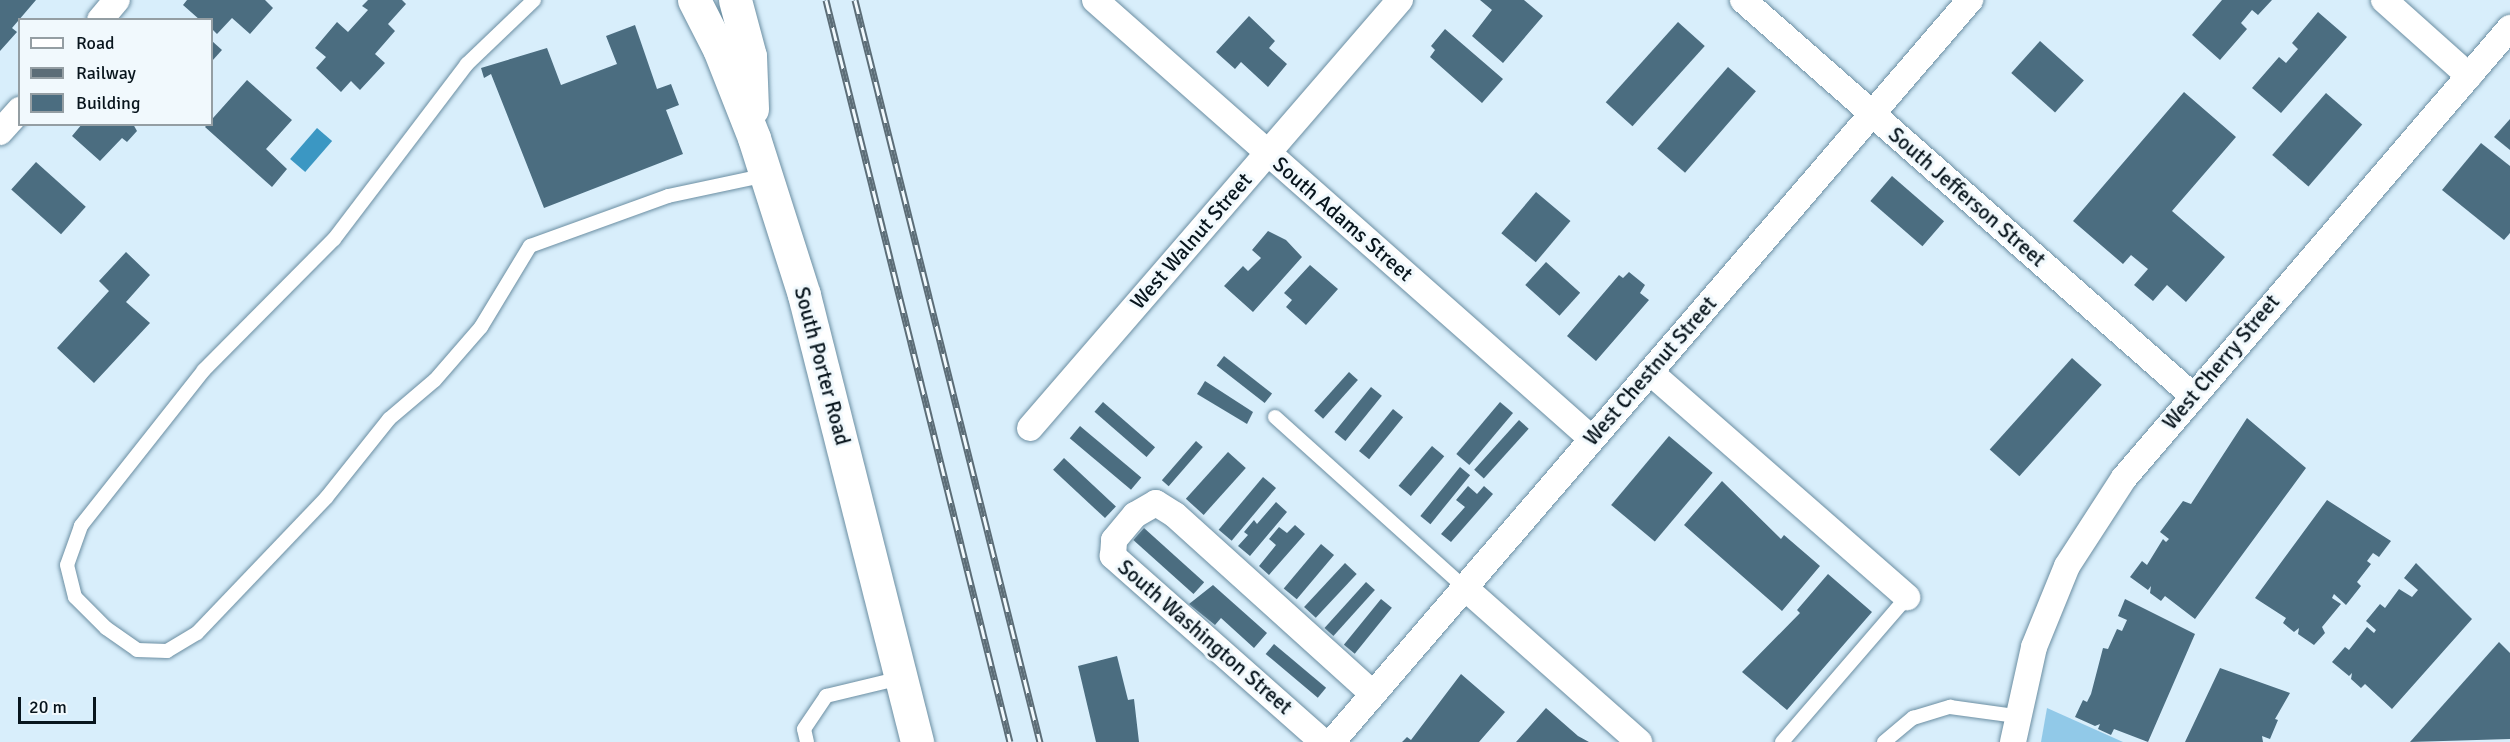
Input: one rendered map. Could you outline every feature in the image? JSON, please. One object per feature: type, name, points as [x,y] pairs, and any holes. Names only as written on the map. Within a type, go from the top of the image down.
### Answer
[{"type":"street","points":[[101,18],[117,0]]},
{"type":"street","name":"South Porter Road","points":[[694,0],[719,49],[754,138],[804,295],[917,742]]},
{"type":"street","points":[[735,0],[750,56],[754,138]]},
{"type":"street","name":"South Adams Street","points":[[1095,0],[1592,439]]},
{"type":"street","name":"West Walnut Street","points":[[1030,428],[1400,0]]},
{"type":"street","name":"South Jefferson Street","points":[[1743,0],[2192,395]]},
{"type":"street","name":"West Chestnut Street","points":[[1332,742],[1970,0]]},
{"type":"street","points":[[2384,0],[2469,76]]},
{"type":"street","name":"West Cherry Street","points":[[2013,742],[2016,716],[2034,647],[2067,566],[2124,478],[2192,395],[2510,28]]},
{"type":"street","points":[[0,132],[18,112]]},
{"type":"street","points":[[1650,372],[1907,597]]},
{"type":"street","name":"South Washington Street","points":[[1323,742],[1113,556],[1114,540],[1135,515],[1155,503],[1175,515],[1373,694]]},
{"type":"street","points":[[1464,587],[1639,742]]},
{"type":"lane","points":[[534,0],[467,64],[334,239],[204,370],[81,526],[67,565],[72,586],[75,597],[106,628],[137,650],[167,651],[197,633],[326,498],[389,419],[435,380],[481,327],[530,246],[668,196],[767,175]]},
{"type":"lane","points":[[1275,417],[1464,587]]},
{"type":"lane","points":[[1782,742],[1907,597]]},
{"type":"lane","points":[[807,742],[804,729],[826,696],[902,678]]},
{"type":"lane","points":[[1884,742],[1912,718],[1950,706],[2016,716]]},
{"type":"shaded area","points":[[317,128],[332,141],[305,172],[290,159]]},
{"type":"shaded area","points":[[2047,708],[2123,742],[2041,742]]},
{"type":"building","points":[[0,0],[36,0],[21,18],[18,18],[12,28],[17,32],[0,51]]},
{"type":"building","points":[[187,0],[265,0],[273,8],[250,34],[232,18],[217,34],[213,30],[213,18],[198,18],[183,5]]},
{"type":"building","points":[[368,0],[402,0],[406,4],[388,24],[395,31],[375,54],[385,63],[360,90],[351,81],[341,92],[316,68],[326,57],[315,48],[337,22],[348,32],[368,10],[362,6]]},
{"type":"building","points":[[1480,0],[1524,0],[1543,16],[1503,63],[1472,36],[1492,10]]},
{"type":"building","points":[[2222,0],[2272,0],[2258,15],[2252,10],[2241,23],[2247,29],[2220,60],[2192,35]]},
{"type":"building","points":[[2318,12],[2347,37],[2281,113],[2252,88],[2279,57],[2286,63],[2298,49],[2292,43]]},
{"type":"building","points":[[1249,16],[1275,41],[1269,48],[1287,64],[1268,87],[1241,62],[1235,69],[1216,52]]},
{"type":"building","points":[[1678,22],[1705,46],[1632,126],[1606,102]]},
{"type":"building","points":[[635,25],[657,89],[671,84],[679,105],[666,110],[683,154],[544,208],[491,74],[484,78],[481,68],[547,48],[561,85],[617,64],[606,36]]},
{"type":"building","points":[[1445,29],[1503,79],[1482,103],[1430,57],[1435,50],[1431,46]]},
{"type":"building","points":[[2040,41],[2084,80],[2055,112],[2011,73]]},
{"type":"building","points":[[213,42],[222,50],[213,60]]},
{"type":"building","points":[[1728,67],[1756,91],[1685,173],[1657,149]]},
{"type":"building","points":[[247,80],[292,120],[266,149],[287,169],[272,187],[205,127],[213,126],[213,118]]},
{"type":"building","points":[[2184,92],[2236,137],[2172,211],[2225,257],[2186,302],[2167,285],[2153,301],[2134,285],[2148,269],[2131,255],[2123,264],[2073,221]]},
{"type":"building","points":[[2326,93],[2362,124],[2308,186],[2272,155]]},
{"type":"building","points":[[2510,119],[2510,150],[2494,137]]},
{"type":"building","points":[[80,126],[134,126],[137,131],[127,142],[122,138],[100,161],[72,136]]},
{"type":"building","points":[[2481,143],[2510,166],[2510,233],[2504,240],[2442,190]]},
{"type":"building","points":[[36,162],[86,207],[61,234],[11,189]]},
{"type":"building","points":[[1892,176],[1944,221],[1922,246],[1870,201]]},
{"type":"building","points":[[1536,192],[1570,221],[1536,262],[1501,233]]},
{"type":"building","points":[[1268,231],[1286,240],[1302,257],[1253,312],[1224,286],[1243,266],[1248,271],[1261,258],[1252,250]]},
{"type":"building","points":[[126,252],[150,275],[126,302],[150,323],[94,383],[57,348],[109,291],[99,281]]},
{"type":"building","points":[[1546,262],[1580,293],[1559,316],[1525,285]]},
{"type":"building","points":[[1310,265],[1338,289],[1306,325],[1286,307],[1292,300],[1284,293]]},
{"type":"building","points":[[1629,272],[1645,285],[1640,293],[1649,300],[1596,361],[1567,336],[1619,275],[1623,278]]},
{"type":"building","points":[[1224,356],[1272,394],[1265,403],[1217,365]]},
{"type":"building","points":[[2072,358],[2102,385],[2019,476],[1990,449]]},
{"type":"building","points":[[1349,372],[1358,380],[1323,419],[1314,411]]},
{"type":"building","points":[[1205,381],[1253,412],[1247,424],[1197,394]]},
{"type":"building","points":[[1371,387],[1382,396],[1345,441],[1334,432]]},
{"type":"building","points":[[1103,402],[1155,447],[1147,457],[1094,412]]},
{"type":"building","points":[[1500,402],[1513,413],[1469,465],[1456,454]]},
{"type":"building","points":[[1393,409],[1403,417],[1369,459],[1359,451]]},
{"type":"building","points":[[2247,418],[2306,468],[2195,619],[2165,596],[2161,601],[2150,593],[2151,586],[2148,590],[2130,577],[2142,561],[2147,565],[2163,539],[2166,542],[2169,539],[2160,532],[2183,501],[2191,504]]},
{"type":"building","points":[[1519,420],[1529,429],[1484,478],[1474,470]]},
{"type":"building","points":[[1080,426],[1141,477],[1131,490],[1070,438]]},
{"type":"building","points":[[1669,436],[1713,473],[1655,542],[1611,505]]},
{"type":"building","points":[[1196,441],[1203,447],[1169,486],[1162,480]]},
{"type":"building","points":[[1432,446],[1444,456],[1411,496],[1399,486]]},
{"type":"building","points":[[1228,452],[1246,468],[1204,515],[1186,499]]},
{"type":"building","points":[[1064,458],[1116,506],[1105,518],[1053,470]]},
{"type":"building","points":[[1460,467],[1470,475],[1430,524],[1420,516]]},
{"type":"building","points":[[1263,477],[1276,488],[1232,541],[1219,530]]},
{"type":"building","points":[[1722,481],[1781,539],[1784,535],[1820,566],[1782,611],[1684,525]]},
{"type":"building","points":[[1468,486],[1477,494],[1484,486],[1493,494],[1451,542],[1441,534],[1465,507],[1456,500]]},
{"type":"building","points":[[2327,500],[2391,541],[2379,557],[2373,553],[2367,561],[2371,564],[2357,582],[2361,586],[2346,605],[2334,594],[2332,598],[2341,604],[2322,627],[2325,633],[2314,645],[2298,634],[2299,628],[2294,632],[2283,623],[2286,618],[2255,598]]},
{"type":"building","points":[[1276,502],[1287,512],[1250,556],[1238,546],[1248,535],[1244,532],[1254,520],[1257,524]]},
{"type":"building","points":[[1295,525],[1305,534],[1269,575],[1259,566],[1276,545],[1269,539],[1279,527],[1287,533]]},
{"type":"building","points":[[1144,528],[1204,582],[1193,594],[1133,540]]},
{"type":"building","points":[[1321,544],[1334,555],[1297,599],[1284,588]]},
{"type":"building","points":[[1345,563],[1357,574],[1316,618],[1304,607]]},
{"type":"building","points":[[2416,563],[2472,619],[2392,709],[2365,684],[2361,688],[2351,679],[2352,673],[2349,676],[2332,662],[2345,647],[2349,650],[2367,627],[2374,633],[2376,630],[2366,621],[2380,604],[2385,608],[2399,589],[2412,597],[2418,590],[2404,578]]},
{"type":"building","points":[[1828,574],[1872,612],[1787,710],[1742,672],[1800,613],[1797,610]]},
{"type":"building","points":[[1366,582],[1375,590],[1333,636],[1325,628]]},
{"type":"building","points":[[1213,585],[1267,633],[1254,648],[1221,618],[1215,625],[1189,604]]},
{"type":"building","points":[[1381,599],[1392,608],[1355,654],[1344,645]]},
{"type":"building","points":[[2125,599],[2195,634],[2148,742],[2114,729],[2111,735],[2098,729],[2100,724],[2095,726],[2075,717],[2083,700],[2087,702],[2091,694],[2103,648],[2108,649],[2117,629],[2122,631],[2127,620],[2118,616]]},
{"type":"building","points":[[2499,642],[2510,653],[2510,739],[2410,742]]},
{"type":"building","points":[[1274,644],[1326,688],[1318,698],[1266,654]]},
{"type":"building","points":[[1117,656],[1128,700],[1134,699],[1139,742],[1096,742],[1078,666]]},
{"type":"building","points":[[2220,668],[2290,693],[2275,719],[2278,720],[2270,739],[2262,736],[2263,742],[2185,742]]},
{"type":"building","points":[[1461,674],[1505,712],[1479,742],[1402,742],[1407,737],[1411,740]]},
{"type":"building","points":[[1546,708],[1578,736],[1589,742],[1516,742]]},
{"type":"railway","points":[[826,0],[1010,742]]},
{"type":"railway","points":[[855,0],[1040,742]]}]
